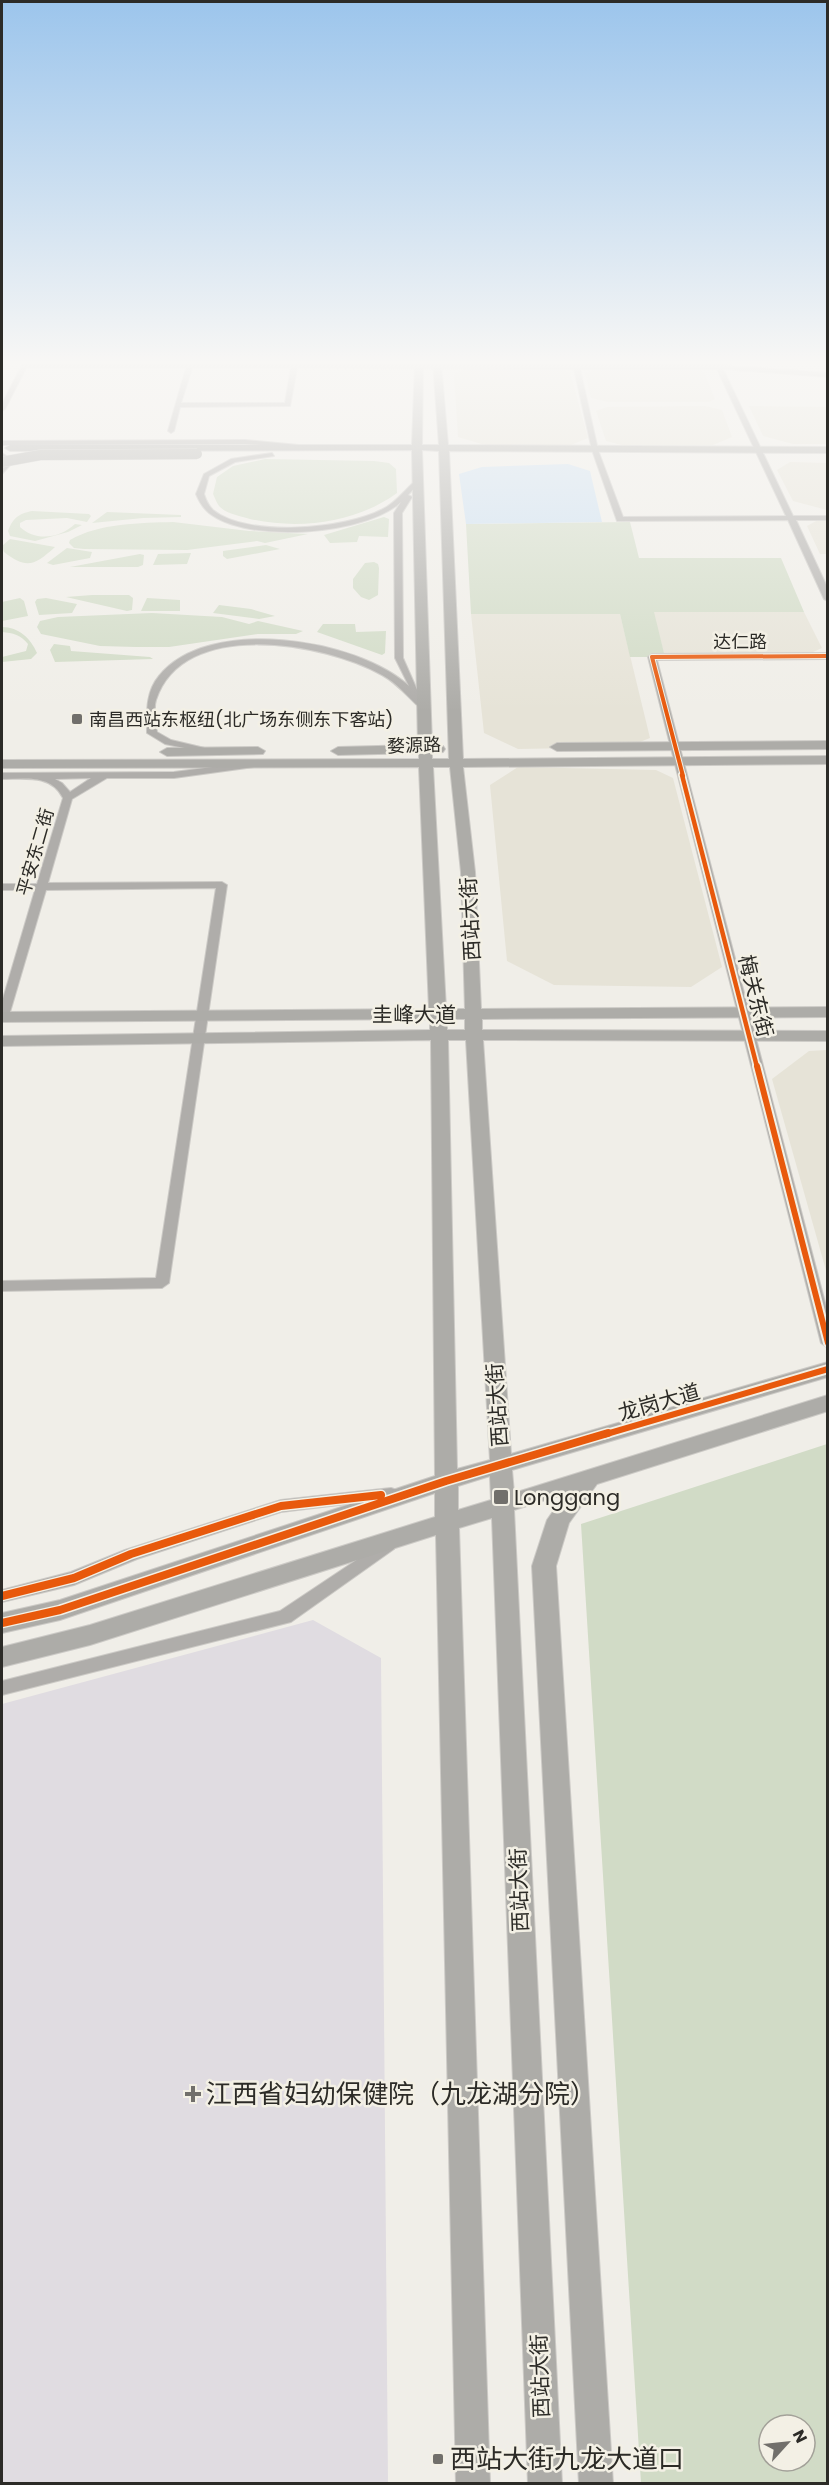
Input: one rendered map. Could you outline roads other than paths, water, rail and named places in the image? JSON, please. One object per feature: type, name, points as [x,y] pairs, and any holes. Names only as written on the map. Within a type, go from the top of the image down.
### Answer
[{"type":"main road","name":"西站大街","points":[[416,479],[423,706],[438,1025],[447,1522],[473,2484]]},
{"type":"main road","name":"西站大街","points":[[445,479],[456,755],[468,872],[474,1036],[501,1465],[545,2484]]},
{"type":"main road","points":[[549,748],[828,745]]},
{"type":"main road","name":"婺源路","points":[[456,755],[503,748]]},
{"type":"main road","name":"婺源路","points":[[2,753],[206,751],[426,756]]},
{"type":"main road","name":"婺源路","points":[[2,764],[255,765],[456,755],[679,760],[828,760]]},
{"type":"main road","name":"圭峰大道","points":[[2,1041],[199,1038],[438,1025],[474,1014],[828,1012]]},
{"type":"main road","name":"圭峰大道","points":[[2,1018],[202,1016],[438,1025],[474,1036],[828,1036]]},
{"type":"main road","name":"龙岗大道","points":[[2,1623],[60,1610],[446,1480],[828,1369]]},
{"type":"main road","points":[[2,1657],[90,1635],[828,1403]]},
{"type":"main road","points":[[589,1479],[558,1520],[544,1566],[596,2484]]},
{"type":"street","points":[[205,479],[200,494],[206,506],[213,513],[250,527],[307,530],[330,527],[386,511],[416,483]]},
{"type":"street","points":[[605,479],[620,519],[828,518]]},
{"type":"street","points":[[772,479],[828,599]]},
{"type":"street","points":[[206,751],[168,742],[152,733],[149,719],[152,692],[167,672],[183,660],[206,650],[232,644],[275,641],[324,649],[365,664],[393,678],[423,706]]},
{"type":"street","name":"达仁路","points":[[652,657],[828,656]]},
{"type":"street","name":"梅关东街","points":[[652,657],[828,1343]]},
{"type":"street","points":[[2,776],[174,775],[255,765]]},
{"type":"street","points":[[34,776],[53,780],[64,789],[68,798],[96,779],[125,775]]},
{"type":"street","name":"平安东二街","points":[[2,1018],[68,798]]},
{"type":"street","points":[[2,887],[222,885],[162,1283],[2,1286]]},
{"type":"street","points":[[2,1596],[74,1578],[131,1554],[281,1506],[411,1492]]},
{"type":"street","points":[[2,1688],[285,1617],[399,1537]]},
{"type":"water","points":[[460,479],[592,479],[602,522],[466,524]]},
{"type":"place","name":"南昌西站东枢纽(北广场东侧东下客站)","points":[[77,719]]},
{"type":"place","name":"Longgang","points":[[501,1497]]},
{"type":"place","name":"江西省妇幼保健院（九龙湖分院）","points":[[193,2094]]},
{"type":"place","name":"西站大街九龙大道口","points":[[438,2459]]}]
